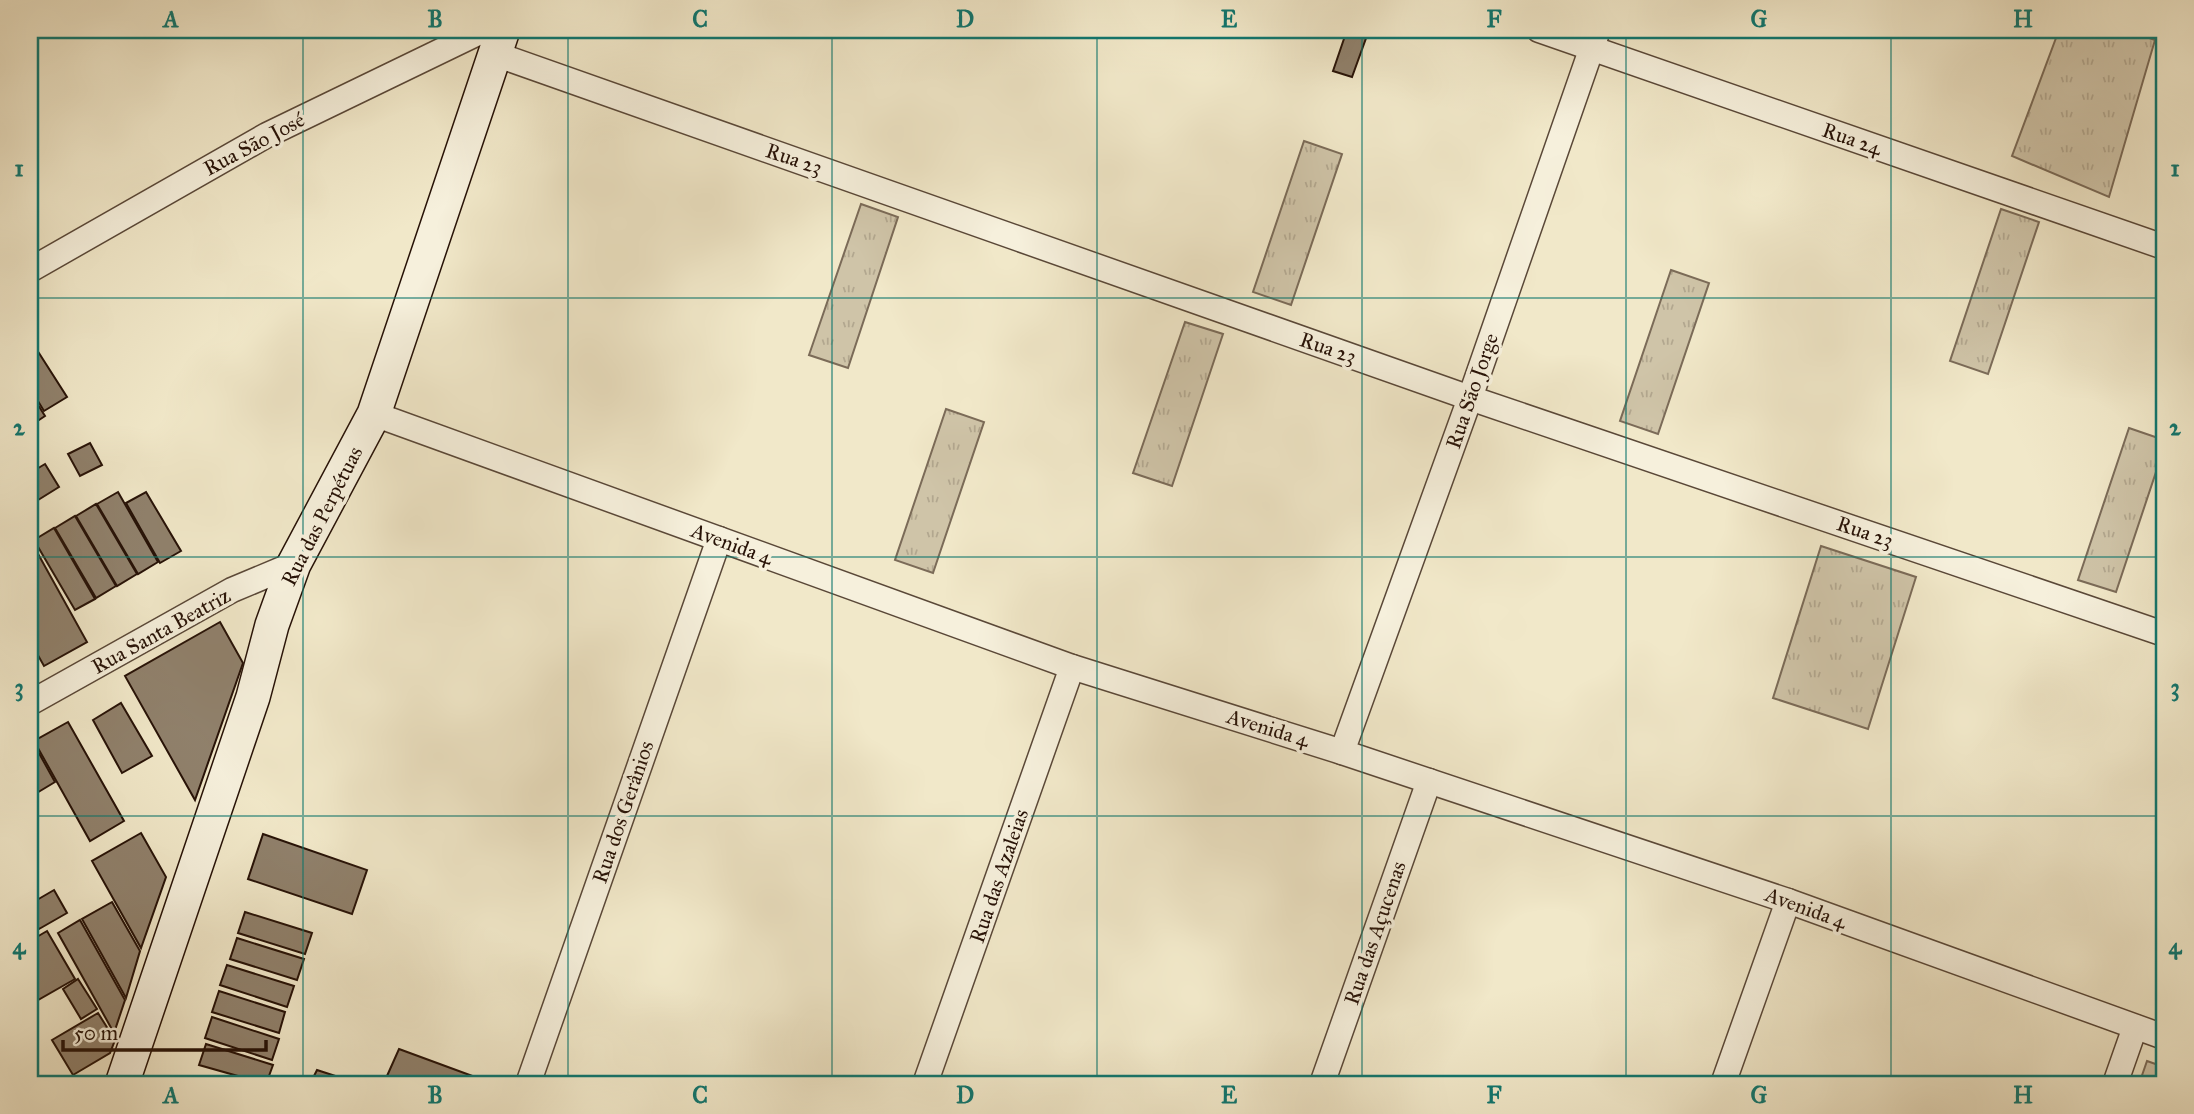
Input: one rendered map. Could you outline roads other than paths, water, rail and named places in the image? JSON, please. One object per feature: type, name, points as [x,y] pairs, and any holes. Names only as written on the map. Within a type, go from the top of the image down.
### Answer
[{"type":"street","name":"Rua 24","points":[[1539,30],[1594,39],[2164,247]]},
{"type":"street","name":"Rua São José","points":[[30,270],[267,135],[494,38]]},
{"type":"street","name":"Rua 23","points":[[494,38],[1470,398],[2164,634]]},
{"type":"street","name":"Rua das Perpétuas","points":[[122,1084],[253,697],[272,625],[294,564],[374,414],[494,38]]},
{"type":"street","name":"Rua São Jorge","points":[[1342,751],[1470,398],[1594,39]]},
{"type":"street","name":"Avenida 4","points":[[374,414],[1072,667],[1342,751],[1788,901],[2164,1037]]},
{"type":"street","name":"Rua dos Gerânios","points":[[528,1084],[719,539]]},
{"type":"street","name":"Rua Santa Beatriz","points":[[30,703],[232,590],[294,564]]},
{"type":"street","name":"Rua das Azaleias","points":[[925,1084],[1072,667]]},
{"type":"street","name":"Rua das Açucenas","points":[[1322,1084],[1429,781]]},
{"type":"street","points":[[1723,1084],[1788,901]]},
{"type":"street","points":[[2116,1084],[2135,1027]]}]
